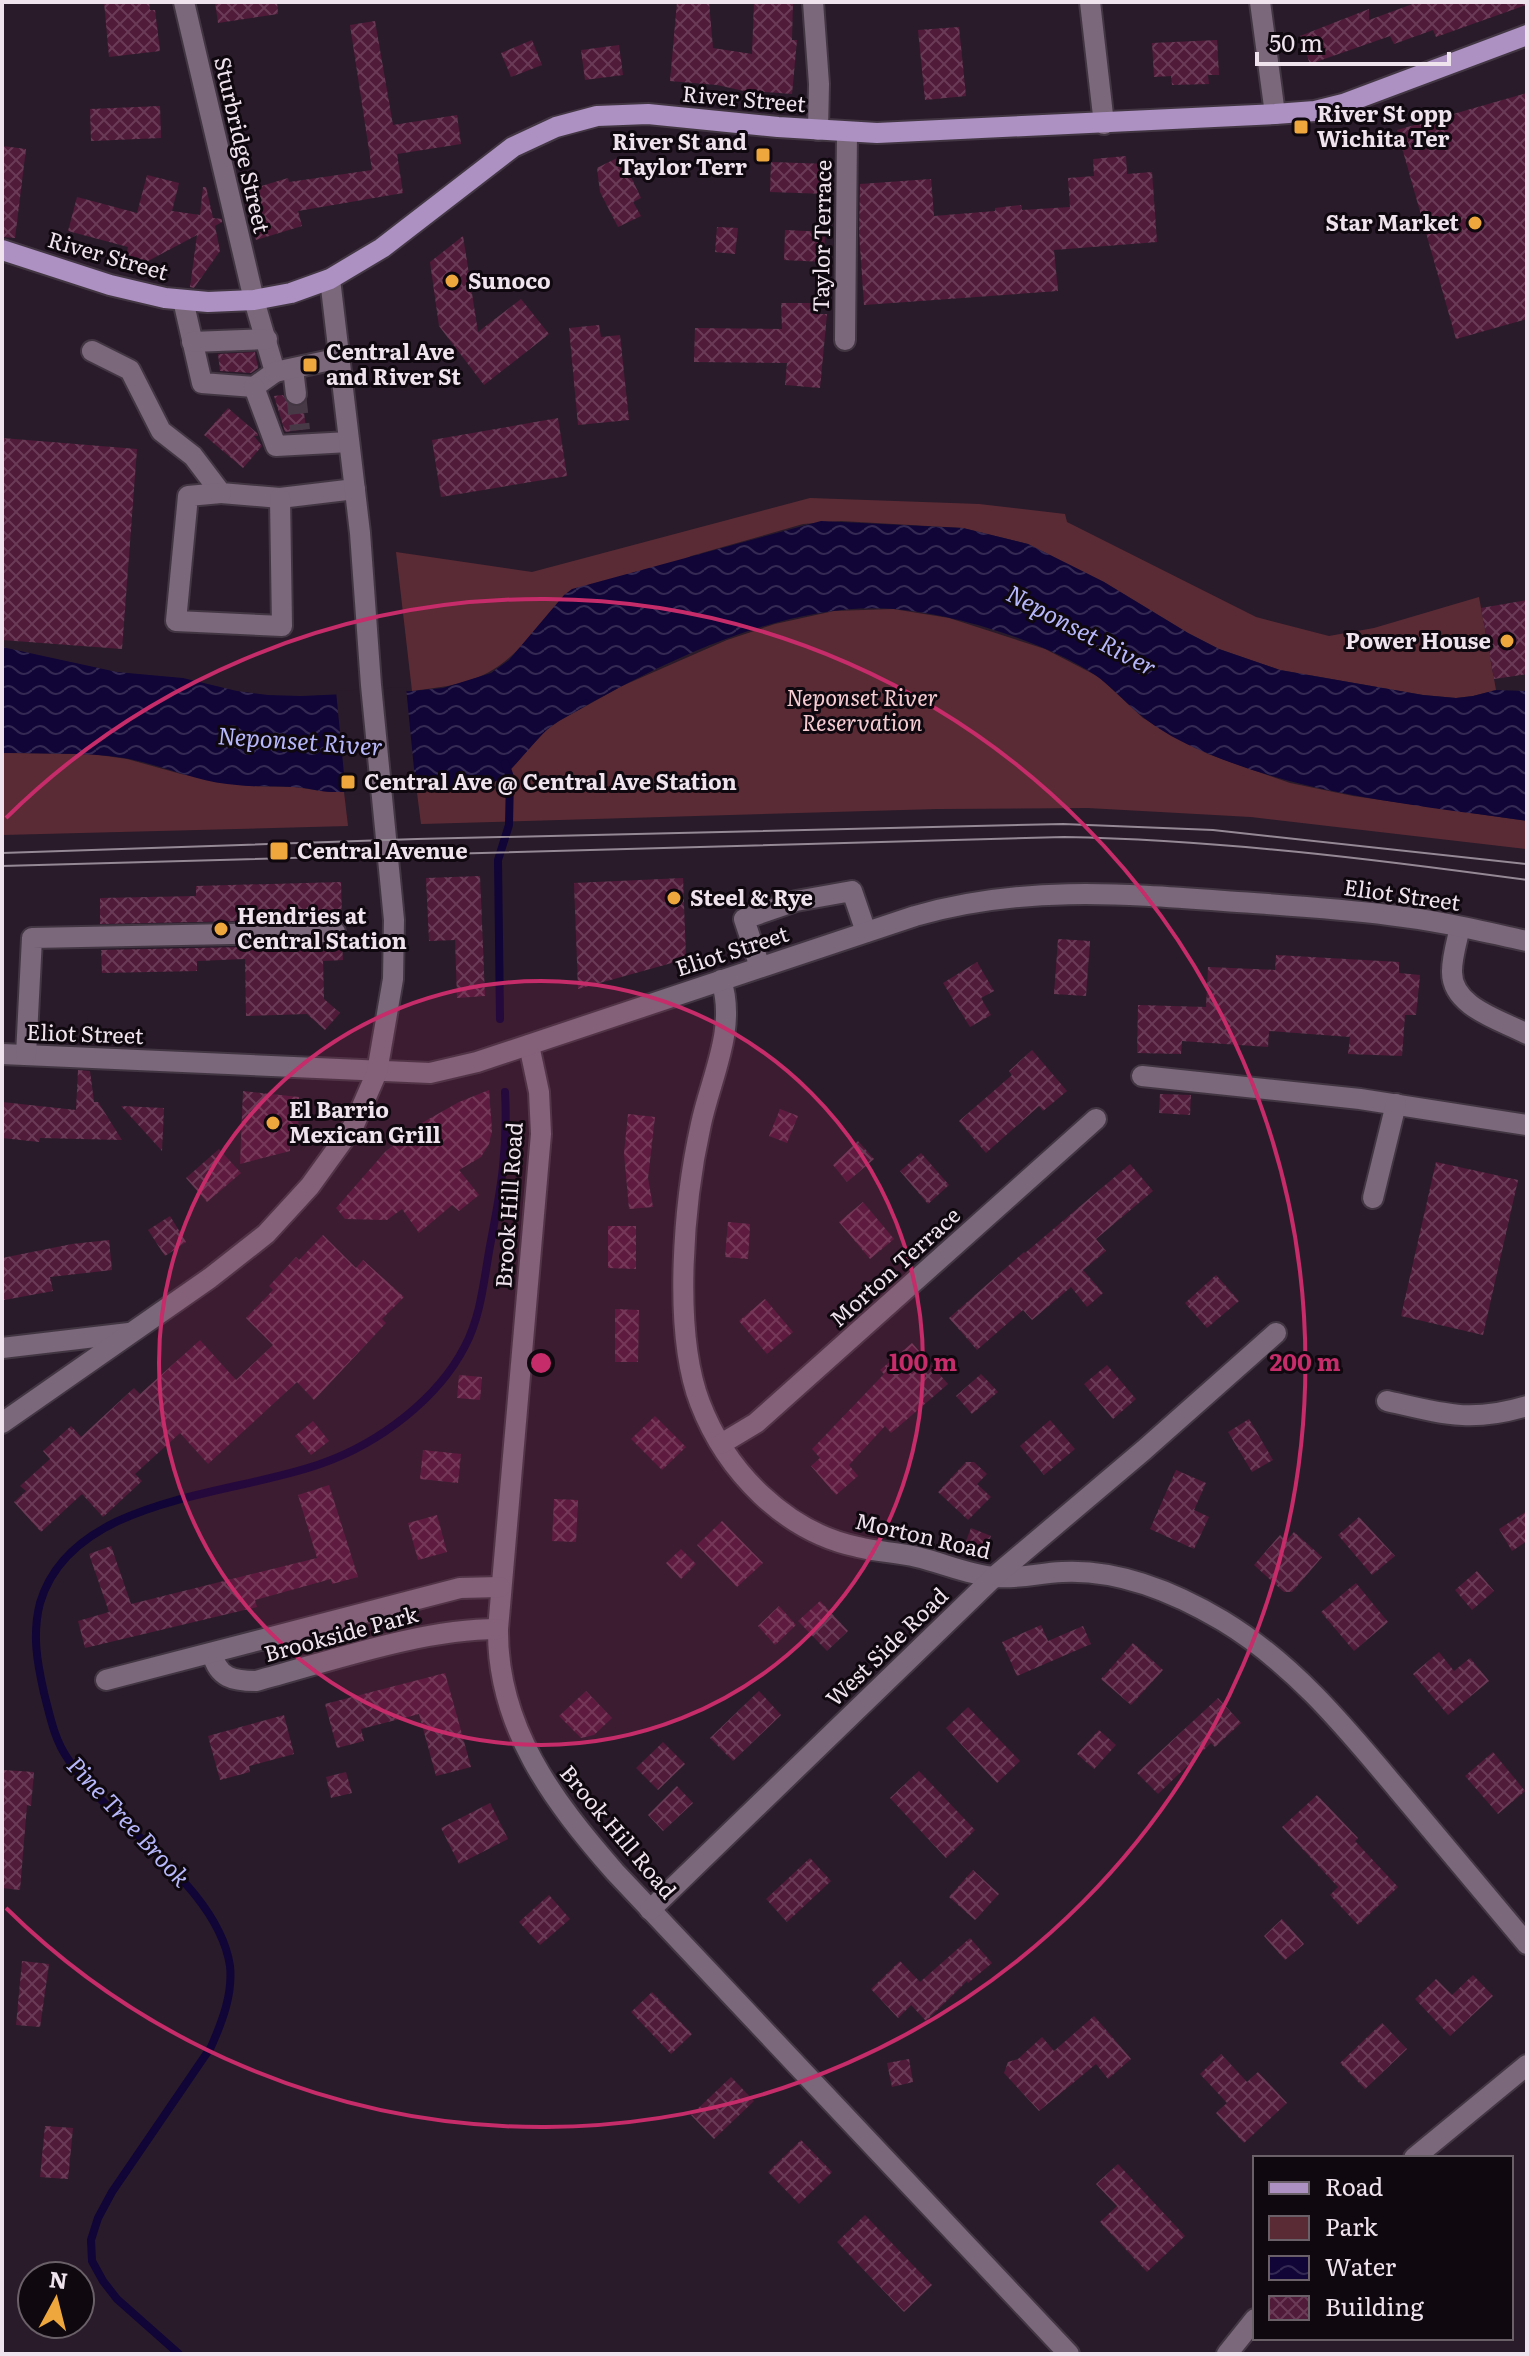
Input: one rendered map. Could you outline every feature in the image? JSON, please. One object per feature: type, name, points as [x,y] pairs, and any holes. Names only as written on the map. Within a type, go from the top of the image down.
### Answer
[{"type":"main road","name":"River Street","points":[[2,250],[110,285],[183,300],[254,300],[291,293],[330,279],[379,250],[513,147],[567,123],[597,116],[631,113],[847,132],[936,132],[1315,111],[1343,104],[1527,35]]},
{"type":"street","name":"Sturbridge Street","points":[[184,2],[254,300],[267,339],[296,394]]},
{"type":"street","points":[[813,2],[819,84],[818,130]]},
{"type":"street","points":[[1090,2],[1104,124]]},
{"type":"street","points":[[1260,2],[1275,114]]},
{"type":"street","name":"Taylor Terrace","points":[[845,340],[847,132]]},
{"type":"street","points":[[2,1423],[248,1250],[310,1186],[354,1125],[377,1072],[393,979],[394,942],[355,489],[330,279]]},
{"type":"street","points":[[183,300],[202,383],[254,387],[284,371],[340,358]]},
{"type":"street","points":[[192,342],[267,339]]},
{"type":"street","points":[[92,351],[130,370],[161,431],[193,456],[221,493]]},
{"type":"street","points":[[254,387],[276,446],[300,437],[349,442]]},
{"type":"street","points":[[280,498],[282,626],[176,621],[188,496],[221,493],[280,498],[355,489]]},
{"type":"street","points":[[760,967],[744,919],[796,901],[852,891],[866,932]]},
{"type":"street","name":"Eliot Street","points":[[2,1054],[417,1074],[446,1070],[866,932],[963,903],[1012,896],[1128,894],[1342,910],[1391,915],[1527,941]]},
{"type":"street","points":[[1460,927],[1451,974],[1456,991],[1471,1005],[1527,1034]]},
{"type":"street","points":[[26,1055],[32,938],[335,932]]},
{"type":"street","name":"Morton Road","points":[[721,980],[726,996],[726,1024],[693,1162],[687,1221],[687,1343],[694,1387],[701,1407],[743,1476],[771,1504],[821,1535],[857,1547],[912,1556],[994,1577],[1063,1572],[1101,1574],[1141,1584],[1180,1599],[1243,1634],[1285,1668],[1333,1714],[1527,1944]]},
{"type":"street","name":"Brook Hill Road","points":[[529,1045],[539,1092],[541,1134],[498,1629],[502,1686],[515,1726],[531,1762],[573,1823],[650,1910],[1069,2354]]},
{"type":"street","points":[[1142,1076],[1396,1104],[1527,1125]]},
{"type":"street","points":[[1373,1198],[1396,1104]]},
{"type":"street","name":"Morton Terrace","points":[[721,1444],[756,1423],[1096,1119]]},
{"type":"street","points":[[2,1348],[131,1333]]},
{"type":"street","name":"West Side Road","points":[[650,1910],[994,1577],[1276,1333]]},
{"type":"street","points":[[1387,1401],[1471,1417],[1500,1414],[1527,1406]]},
{"type":"street","name":"Brookside Park","points":[[106,1680],[460,1588],[500,1587]]},
{"type":"street","name":"Brookside Park","points":[[212,1653],[218,1671],[225,1677],[256,1681],[433,1635],[467,1629],[498,1629]]},
{"type":"street","points":[[1416,2156],[1527,2065]]},
{"type":"street","points":[[1227,2354],[1253,2322]]},
{"type":"green space","points":[[810,498],[979,504],[1065,514],[1067,522],[1256,617],[1329,636],[1374,628],[1479,597],[1496,690],[1456,698],[1423,695],[1280,670],[1219,649],[1104,582],[1028,544],[963,528],[841,521],[803,524],[691,556],[524,643],[487,673],[460,683],[412,691],[396,552],[532,572]]},
{"type":"green space","name":"Neponset River Reservation","points":[[893,609],[949,618],[1045,649],[1099,677],[1143,718],[1179,739],[1208,754],[1290,783],[1353,796],[1527,821],[1527,849],[1251,817],[1088,808],[937,809],[421,824],[416,785],[462,787],[506,774],[545,731],[622,686],[727,640],[775,624],[834,611]]},
{"type":"green space","points":[[2,753],[92,754],[248,786],[344,792],[348,826],[2,835]]},
{"type":"water","name":"Neponset River","points":[[821,521],[963,528],[1028,544],[1104,582],[1219,649],[1280,670],[1456,698],[1496,690],[1527,691],[1527,821],[1365,797],[1247,768],[1200,750],[1163,731],[1095,675],[1052,651],[972,623],[895,609],[852,609],[808,615],[764,626],[678,659],[559,721],[505,774],[496,781],[478,787],[414,785],[328,792],[297,787],[243,786],[214,782],[109,756],[2,753],[2,647],[117,672],[183,678],[268,695],[443,688],[491,673],[509,660],[572,589]]},
{"type":"pier","points":[[406,687],[416,789],[346,795],[336,691]]},
{"type":"building","points":[[104,2],[149,2],[150,10],[155,10],[160,51],[109,57]]},
{"type":"building","points":[[215,2],[277,2],[278,14],[218,23]]},
{"type":"building","points":[[677,2],[709,2],[713,48],[752,54],[754,2],[793,2],[792,40],[797,40],[792,94],[753,93],[717,85],[670,81]]},
{"type":"building","points":[[1418,2],[1526,2],[1526,5],[1436,37],[1433,30],[1394,44],[1390,36],[1310,64],[1300,36],[1369,9],[1369,20]]},
{"type":"building","points":[[375,21],[393,125],[457,115],[461,144],[397,154],[403,193],[298,211],[302,226],[256,240],[242,192],[288,178],[289,182],[372,170],[350,25]]},
{"type":"building","points":[[959,27],[966,96],[925,100],[918,30]]},
{"type":"building","points":[[532,40],[542,65],[511,77],[501,53]]},
{"type":"building","points":[[1217,40],[1219,75],[1208,75],[1209,84],[1172,85],[1171,76],[1154,77],[1152,43]]},
{"type":"building","points":[[619,45],[623,75],[585,80],[581,50]]},
{"type":"building","name":"Star Market","points":[[1527,93],[1527,319],[1456,339],[1397,130]]},
{"type":"building","points":[[160,106],[161,138],[91,141],[90,109]]},
{"type":"building","points":[[2,146],[26,149],[15,238],[2,237]]},
{"type":"building","points":[[621,156],[641,198],[633,202],[641,216],[618,227],[600,192],[597,168]]},
{"type":"building","points":[[1126,156],[1127,174],[1152,172],[1157,242],[1054,250],[1058,291],[864,305],[859,232],[860,184],[931,179],[934,216],[995,211],[995,208],[1021,205],[1022,210],[1070,207],[1068,178],[1094,176],[1093,159]]},
{"type":"building","points":[[771,162],[828,164],[827,194],[770,192]]},
{"type":"building","points":[[147,175],[179,183],[172,211],[200,215],[203,187],[206,187],[213,218],[222,219],[215,226],[220,251],[194,288],[190,287],[197,235],[148,261],[126,255],[128,247],[68,231],[77,197],[137,213]]},
{"type":"building","points":[[717,227],[738,228],[735,254],[715,252]]},
{"type":"building","points":[[785,230],[825,232],[824,262],[784,260]]},
{"type":"building","points":[[463,236],[478,332],[521,299],[549,334],[484,385],[439,326],[430,262]]},
{"type":"building","points":[[781,303],[814,303],[815,314],[827,314],[820,388],[785,385],[787,363],[694,362],[695,328],[782,329]]},
{"type":"building","points":[[599,325],[601,337],[620,335],[629,420],[578,425],[569,328]]},
{"type":"building","points":[[255,352],[258,368],[251,373],[220,371],[218,354]]},
{"type":"building","points":[[283,395],[290,406],[303,405],[306,429],[285,432],[274,396]]},
{"type":"building","points":[[228,408],[257,433],[258,436],[254,436],[262,446],[243,468],[204,435]]},
{"type":"building","points":[[558,418],[567,476],[441,497],[432,440]]},
{"type":"building","points":[[2,438],[137,449],[122,649],[2,640]]},
{"type":"building","name":"Power House","points":[[1527,600],[1527,674],[1494,679],[1481,608]]},
{"type":"building","points":[[480,876],[485,996],[457,998],[455,940],[429,941],[426,878]]},
{"type":"building","points":[[683,878],[686,959],[578,989],[574,883]]},
{"type":"building","points":[[341,882],[342,921],[100,924],[100,898],[196,896],[196,886]]},
{"type":"building","points":[[1058,939],[1090,941],[1086,996],[1054,994]]},
{"type":"building","points":[[342,943],[343,960],[323,961],[324,999],[340,1013],[325,1030],[307,1014],[246,1016],[245,959],[197,961],[197,971],[102,973],[101,950]]},
{"type":"building","points":[[1276,955],[1399,962],[1399,973],[1420,975],[1416,1015],[1405,1015],[1402,1056],[1348,1054],[1350,1037],[1269,1031],[1268,1047],[1182,1041],[1181,1054],[1137,1053],[1138,1005],[1206,1007],[1208,967],[1275,970]]},
{"type":"building","points":[[977,962],[994,991],[981,998],[991,1015],[970,1027],[943,983]]},
{"type":"building","points":[[1032,1050],[1067,1091],[1043,1111],[1039,1106],[986,1153],[959,1121],[1012,1075],[1009,1071]]},
{"type":"building","points":[[78,1070],[90,1071],[94,1102],[98,1102],[122,1140],[40,1138],[39,1142],[2,1138],[2,1102],[76,1110]]},
{"type":"building","points":[[489,1090],[492,1131],[489,1144],[481,1157],[459,1170],[479,1195],[459,1211],[452,1205],[419,1233],[402,1209],[387,1220],[345,1219],[336,1208],[385,1152],[420,1124],[459,1102]]},
{"type":"building","points":[[243,1091],[299,1097],[298,1136],[290,1135],[290,1151],[240,1164]]},
{"type":"building","points":[[1160,1094],[1191,1095],[1190,1115],[1159,1113]]},
{"type":"building","points":[[121,1106],[164,1108],[162,1151]]},
{"type":"building","points":[[780,1109],[798,1116],[787,1143],[769,1136]]},
{"type":"building","points":[[628,1114],[655,1117],[648,1178],[653,1207],[629,1209],[624,1153]]},
{"type":"building","points":[[858,1141],[874,1159],[847,1182],[833,1165]]},
{"type":"building","points":[[219,1149],[241,1173],[207,1202],[186,1178]]},
{"type":"building","points":[[921,1153],[949,1185],[928,1204],[900,1171]]},
{"type":"building","points":[[1436,1162],[1518,1180],[1483,1335],[1401,1316]]},
{"type":"building","points":[[1130,1164],[1153,1191],[1096,1239],[1106,1251],[1083,1270],[1103,1293],[1087,1307],[1071,1287],[1032,1320],[1023,1310],[977,1350],[949,1318]]},
{"type":"building","points":[[863,1202],[894,1239],[870,1259],[839,1222]]},
{"type":"building","points":[[170,1216],[186,1242],[165,1256],[148,1230]]},
{"type":"building","points":[[728,1222],[750,1224],[748,1259],[725,1257]]},
{"type":"building","points":[[608,1226],[636,1226],[636,1269],[608,1268]]},
{"type":"building","points":[[323,1235],[356,1268],[363,1260],[404,1297],[382,1319],[386,1323],[314,1400],[297,1382],[208,1464],[180,1433],[135,1474],[142,1481],[103,1517],[82,1494],[41,1532],[14,1502],[26,1491],[20,1486],[50,1459],[43,1451],[71,1426],[81,1437],[134,1388],[140,1394],[200,1340],[236,1380],[273,1345],[246,1318],[273,1290],[269,1286],[296,1257],[299,1260]]},
{"type":"building","points":[[109,1240],[112,1270],[50,1277],[53,1291],[4,1300],[2,1258]]},
{"type":"building","points":[[1216,1275],[1239,1301],[1207,1328],[1185,1303]]},
{"type":"building","points":[[765,1299],[793,1332],[767,1354],[739,1321]]},
{"type":"building","points":[[615,1309],[639,1310],[638,1362],[615,1362]]},
{"type":"building","points":[[912,1343],[948,1384],[891,1433],[885,1426],[849,1465],[858,1476],[836,1495],[811,1466],[820,1458],[812,1449],[884,1374],[880,1370]]},
{"type":"building","points":[[1107,1365],[1136,1399],[1113,1419],[1084,1384]]},
{"type":"building","points":[[981,1374],[998,1392],[972,1414],[956,1396]]},
{"type":"building","points":[[459,1375],[482,1377],[480,1400],[457,1398]]},
{"type":"building","points":[[655,1416],[686,1447],[662,1470],[631,1439]]},
{"type":"building","points":[[1249,1419],[1273,1460],[1252,1472],[1228,1432]]},
{"type":"building","points":[[1050,1420],[1075,1449],[1044,1475],[1020,1446]]},
{"type":"building","points":[[313,1421],[329,1441],[311,1455],[295,1436]]},
{"type":"building","points":[[423,1450],[461,1454],[458,1483],[420,1479]]},
{"type":"building","points":[[966,1462],[974,1462],[987,1474],[977,1484],[991,1497],[968,1520],[938,1492]]},
{"type":"building","points":[[1176,1470],[1206,1483],[1194,1510],[1209,1517],[1194,1549],[1150,1529]]},
{"type":"building","points":[[329,1485],[358,1577],[332,1584],[331,1579],[255,1600],[257,1607],[85,1648],[78,1621],[109,1612],[89,1554],[111,1546],[131,1604],[317,1558],[298,1495]]},
{"type":"building","points":[[554,1499],[578,1500],[576,1542],[552,1541]]},
{"type":"building","points":[[1527,1511],[1527,1541],[1512,1551],[1499,1529]]},
{"type":"building","points":[[437,1515],[447,1552],[418,1560],[408,1523]]},
{"type":"building","points":[[1359,1517],[1395,1556],[1372,1575],[1338,1535]]},
{"type":"building","points":[[722,1521],[763,1563],[737,1587],[697,1545]]},
{"type":"building","points":[[971,1528],[991,1536],[982,1557],[963,1549]]},
{"type":"building","points":[[1294,1532],[1322,1557],[1292,1592],[1284,1592],[1254,1565],[1280,1535],[1286,1541]]},
{"type":"building","points":[[681,1549],[696,1564],[681,1579],[666,1563]]},
{"type":"building","points":[[1477,1571],[1494,1591],[1472,1610],[1455,1590]]},
{"type":"building","points":[[1356,1583],[1388,1622],[1354,1651],[1321,1612]]},
{"type":"building","points":[[820,1601],[848,1631],[827,1651],[798,1621]]},
{"type":"building","points":[[779,1606],[796,1625],[775,1645],[758,1626]]},
{"type":"building","points":[[1041,1625],[1048,1641],[1083,1626],[1091,1644],[1017,1676],[1002,1642]]},
{"type":"building","points":[[1133,1643],[1163,1670],[1131,1705],[1101,1679]]},
{"type":"building","points":[[1439,1652],[1454,1671],[1470,1658],[1489,1681],[1448,1715],[1413,1674]]},
{"type":"building","points":[[445,1673],[471,1767],[436,1776],[419,1714],[361,1729],[364,1741],[337,1748],[325,1704]]},
{"type":"building","points":[[586,1691],[612,1718],[594,1735],[581,1738],[559,1716]]},
{"type":"building","points":[[759,1691],[781,1715],[733,1761],[710,1738]]},
{"type":"building","points":[[1218,1698],[1241,1723],[1215,1747],[1211,1743],[1158,1794],[1137,1773]]},
{"type":"building","points":[[968,1707],[1020,1761],[997,1783],[946,1728]]},
{"type":"building","points":[[284,1715],[294,1754],[249,1766],[250,1772],[220,1780],[208,1736]]},
{"type":"building","points":[[1099,1730],[1116,1745],[1094,1769],[1077,1754]]},
{"type":"building","points":[[663,1742],[685,1764],[658,1790],[636,1768]]},
{"type":"building","points":[[1493,1752],[1525,1791],[1498,1814],[1465,1776]]},
{"type":"building","points":[[2,1770],[34,1772],[31,1806],[27,1805],[20,1890],[2,1888]]},
{"type":"building","points":[[919,1771],[975,1830],[946,1858],[890,1798]]},
{"type":"building","points":[[346,1772],[352,1793],[331,1798],[326,1777]]},
{"type":"building","points":[[677,1786],[693,1803],[663,1831],[648,1815]]},
{"type":"building","points":[[1317,1795],[1398,1887],[1358,1925],[1330,1895],[1338,1887],[1282,1827]]},
{"type":"building","points":[[490,1803],[508,1839],[459,1864],[441,1828]]},
{"type":"building","points":[[810,1858],[831,1881],[787,1922],[766,1899]]},
{"type":"building","points":[[973,1870],[999,1894],[975,1920],[949,1897]]},
{"type":"building","points":[[549,1895],[570,1919],[540,1945],[519,1922]]},
{"type":"building","points":[[1282,1919],[1304,1944],[1285,1960],[1264,1936]]},
{"type":"building","points":[[970,1938],[992,1963],[967,1981],[926,2021],[911,2005],[898,2018],[871,1989],[900,1961],[920,1982]]},
{"type":"building","points":[[22,1961],[49,1964],[40,2027],[16,2025]]},
{"type":"building","points":[[1473,1975],[1493,1996],[1450,2036],[1415,1999],[1436,1979],[1452,1995]]},
{"type":"building","points":[[652,1992],[692,2034],[671,2054],[631,2012]]},
{"type":"building","points":[[1094,2016],[1131,2059],[1108,2079],[1096,2064],[1039,2111],[1004,2073],[1008,2062],[1018,2059],[1042,2037],[1054,2051]]},
{"type":"building","points":[[1382,2023],[1407,2049],[1365,2089],[1340,2063]]},
{"type":"building","points":[[1221,2054],[1247,2082],[1258,2072],[1287,2103],[1244,2143],[1216,2113],[1227,2103],[1200,2074]]},
{"type":"building","points":[[909,2059],[913,2082],[892,2087],[887,2063]]},
{"type":"building","points":[[731,2077],[754,2101],[714,2139],[691,2115]]},
{"type":"building","points":[[45,2126],[73,2128],[68,2179],[40,2177]]},
{"type":"building","points":[[801,2140],[832,2172],[799,2204],[768,2172]]},
{"type":"building","points":[[1118,2164],[1185,2236],[1147,2272],[1100,2222],[1117,2206],[1096,2184]]},
{"type":"building","points":[[865,2215],[932,2285],[904,2312],[837,2242]]},
{"type":"waterway","name":"Pine Tree Brook","points":[[500,1019],[498,860],[509,825],[510,777],[505,763]]},
{"type":"waterway","name":"Pine Tree Brook","points":[[179,2354],[117,2299],[103,2281],[92,2261],[91,2240],[98,2218],[112,2192],[211,2047],[228,1997],[230,1966],[221,1937],[206,1909],[185,1882],[87,1784],[63,1751],[41,1682],[36,1637],[40,1603],[58,1567],[85,1540],[120,1520],[160,1505],[323,1463],[385,1431],[405,1417],[439,1384],[465,1346],[481,1297],[503,1169],[505,1092]]},
{"type":"tunnel","points":[[296,394],[300,430]]},
{"type":"tram line","points":[[2,853],[417,839],[1063,824],[1213,830],[1527,864]]},
{"type":"tram line","points":[[2,866],[1064,837],[1180,842],[1296,852],[1527,880]]},
{"type":"place","name":"River St opp Wichita Ter","points":[[1301,127]]},
{"type":"place","name":"River St and Taylor Terr","points":[[763,155]]},
{"type":"place","name":"Star Market","points":[[1475,223]]},
{"type":"place","name":"Sunoco","points":[[452,281]]},
{"type":"place","name":"Central Ave and River St","points":[[310,365]]},
{"type":"place","name":"Power House","points":[[1507,641]]},
{"type":"place","name":"Central Ave @ Central Ave Station","points":[[348,782]]},
{"type":"place","name":"Central Avenue","points":[[279,851]]},
{"type":"place","name":"Steel & Rye","points":[[674,898]]},
{"type":"place","name":"Hendries at Central Station","points":[[221,929]]},
{"type":"place","name":"El Barrio Mexican Grill","points":[[273,1123]]}]
